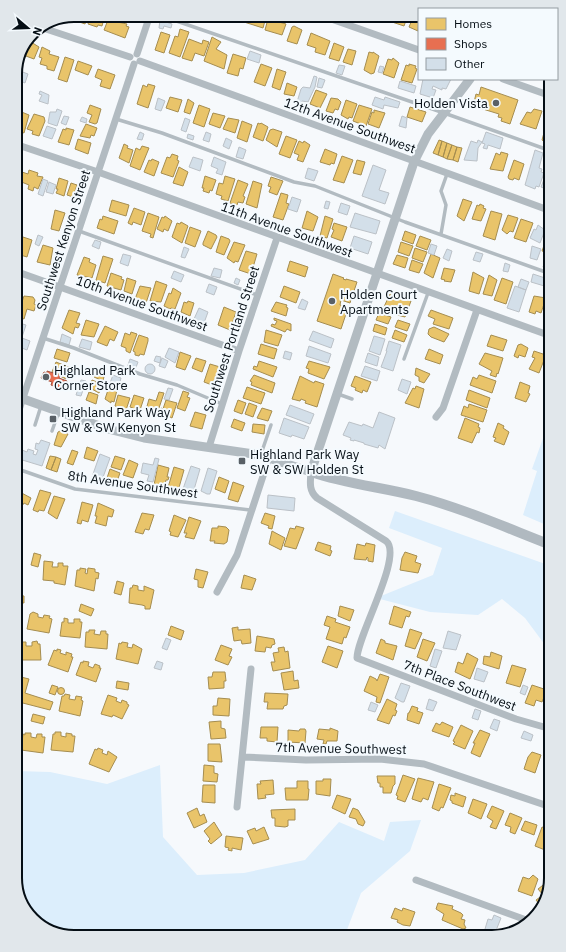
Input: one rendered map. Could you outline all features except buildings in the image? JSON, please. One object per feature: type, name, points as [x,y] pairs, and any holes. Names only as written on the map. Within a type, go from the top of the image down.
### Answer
[{"type":"main road","points":[[311,472],[338,481],[387,490],[438,503],[544,542]]},
{"type":"street","points":[[137,54],[148,22]]},
{"type":"street","points":[[340,22],[418,50]]},
{"type":"street","points":[[48,30],[130,57]]},
{"type":"street","points":[[130,57],[133,54],[137,54]]},
{"type":"street","points":[[130,57],[130,62],[137,63],[141,57],[137,54]]},
{"type":"street","name":"Southwest Kenyon Street","points":[[22,390],[43,338],[116,119],[137,63]]},
{"type":"street","name":"12th Avenue Southwest","points":[[137,63],[544,209]]},
{"type":"street","points":[[22,398],[108,429],[144,438],[264,456],[311,472],[414,162],[428,134],[469,80]]},
{"type":"street","points":[[506,80],[544,94]]},
{"type":"street","name":"11th Avenue Southwest","points":[[22,146],[98,172],[428,293],[544,334]]},
{"type":"street","name":"Southwest Portland Street","points":[[209,447],[257,295],[277,238]]},
{"type":"street","name":"10th Avenue Southwest","points":[[22,273],[239,351]]},
{"type":"street","points":[[436,417],[443,408],[477,310]]},
{"type":"street","points":[[217,592],[237,555],[264,456]]},
{"type":"street","name":"7th Place Southwest","points":[[311,472],[310,482],[312,493],[317,498],[386,541],[391,550],[385,581],[357,656],[361,661],[516,719],[544,727]]},
{"type":"street","points":[[237,807],[251,669]]},
{"type":"street","name":"7th Avenue Southwest","points":[[243,757],[306,760],[380,759],[424,764],[544,805]]},
{"type":"street","points":[[416,880],[523,919]]},
{"type":"lane","points":[[180,22],[444,112],[544,148]]},
{"type":"lane","points":[[116,119],[162,133],[294,182],[315,186],[395,218],[544,271]]},
{"type":"lane","points":[[441,234],[446,205],[441,191],[447,174]]},
{"type":"lane","points":[[79,231],[257,295]]},
{"type":"lane","points":[[404,359],[428,293]]},
{"type":"lane","points":[[43,338],[74,348],[140,374],[177,385],[222,404]]},
{"type":"lane","points":[[337,394],[352,399]]},
{"type":"lane","points":[[35,425],[42,405]]},
{"type":"lane","points":[[52,431],[59,411]]},
{"type":"lane","points":[[264,456],[271,424]]},
{"type":"lane","name":"8th Avenue Southwest","points":[[22,470],[75,489],[250,510]]},
{"type":"shaded area","points":[[544,436],[544,524],[523,515],[537,471],[532,469]]},
{"type":"shaded area","points":[[395,511],[544,564],[544,644],[525,618],[502,599],[478,615],[430,612],[376,598],[433,575],[442,548],[389,528]]},
{"type":"shaded area","points":[[160,765],[163,837],[197,875],[244,873],[305,860],[339,822],[384,841],[390,822],[421,820],[410,851],[361,893],[347,930],[71,930],[51,925],[40,917],[31,907],[27,901],[23,888],[22,771],[50,772],[107,784]]},
{"type":"place","name":"Holden Vista","points":[[496,103]]},
{"type":"place","name":"Holden Court Apartments","points":[[332,301]]},
{"type":"place","name":"Highland Park Corner Store","points":[[46,377]]},
{"type":"place","name":"Highland Park Way SW & SW Kenyon St","points":[[53,419]]},
{"type":"place","name":"Highland Park Way SW & SW Holden St","points":[[242,461]]}]
